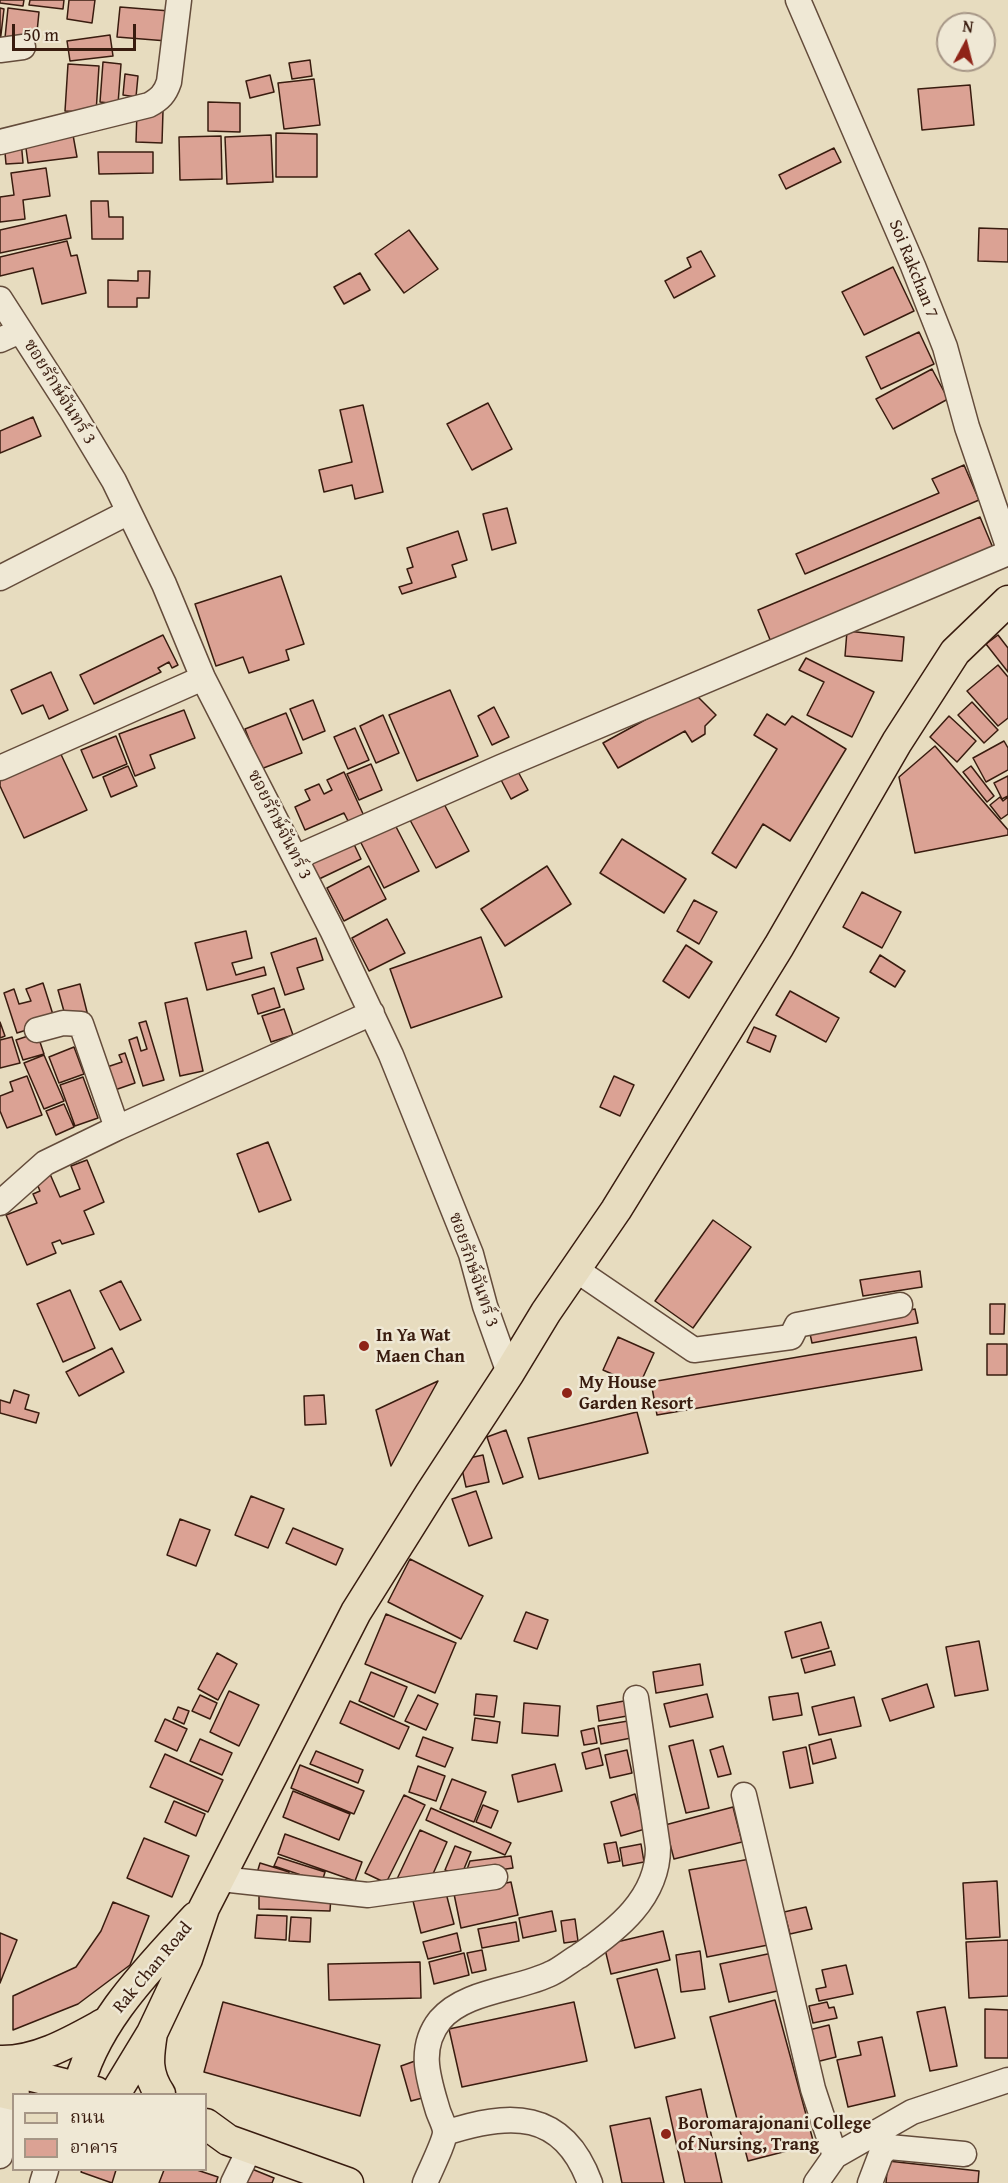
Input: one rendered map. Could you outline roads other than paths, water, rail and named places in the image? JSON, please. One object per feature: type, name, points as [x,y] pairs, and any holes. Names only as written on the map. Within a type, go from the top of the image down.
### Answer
[{"type":"main road","points":[[204,1908],[356,1611],[546,1312],[616,1210],[779,946],[897,742],[955,652],[1007,603]]},
{"type":"main road","name":"Rak Chan Road","points":[[0,2068],[86,2092],[91,2053],[107,2022],[161,1955],[204,1908]]},
{"type":"main road","name":"Rak Chan Road","points":[[116,2093],[152,2033],[187,1959],[204,1908]]},
{"type":"main road","points":[[0,2061],[42,2054],[107,2022]]},
{"type":"main road","points":[[152,2033],[148,2058],[152,2081],[159,2093]]},
{"type":"main road","points":[[222,2138],[348,2183]]},
{"type":"street","points":[[0,142],[149,105],[160,99],[166,92],[169,82],[179,0]]},
{"type":"street","name":"Soi Rakchan 7","points":[[798,0],[913,266],[945,347],[968,426],[1008,546]]},
{"type":"street","name":"ซอยรักษ์จันทร์ 3","points":[[0,299],[10,335],[78,421],[114,481],[164,584],[203,678],[297,857],[372,1013],[471,1254],[485,1306],[509,1373]]},
{"type":"street","points":[[0,578],[129,512]]},
{"type":"street","points":[[297,857],[512,763],[1008,553]]},
{"type":"street","points":[[0,768],[203,678]]},
{"type":"street","points":[[0,1203],[45,1163],[372,1013]]},
{"type":"street","points":[[37,1030],[63,1023],[81,1024],[117,1128]]},
{"type":"street","points":[[575,1269],[694,1350],[791,1337],[796,1325],[900,1305]]},
{"type":"street","points":[[425,2183],[445,2133],[427,2076],[426,2058],[430,2041],[440,2020],[461,2003],[552,1973],[560,1968],[592,1947],[624,1921],[644,1899],[652,1882],[658,1861],[658,1848],[636,1698]]},
{"type":"street","points":[[744,1795],[813,2089],[835,2156]]},
{"type":"street","points":[[220,1879],[368,1895],[495,1877]]},
{"type":"street","points":[[816,2183],[835,2156],[912,2112],[1008,2080]]},
{"type":"street","points":[[0,2156],[12,2100]]},
{"type":"street","points":[[445,2133],[477,2122],[500,2119],[539,2124],[560,2135],[575,2152],[590,2183]]},
{"type":"street","points":[[222,2138],[233,2183]]},
{"type":"street","points":[[870,2183],[881,2154],[889,2147],[964,2154]]},
{"type":"place","name":"In Ya Wat Maen Chan","points":[[364,1346]]},
{"type":"place","name":"My House Garden Resort","points":[[567,1393]]},
{"type":"place","name":"Boromarajonani College of Nursing, Trang","points":[[666,2134]]}]
